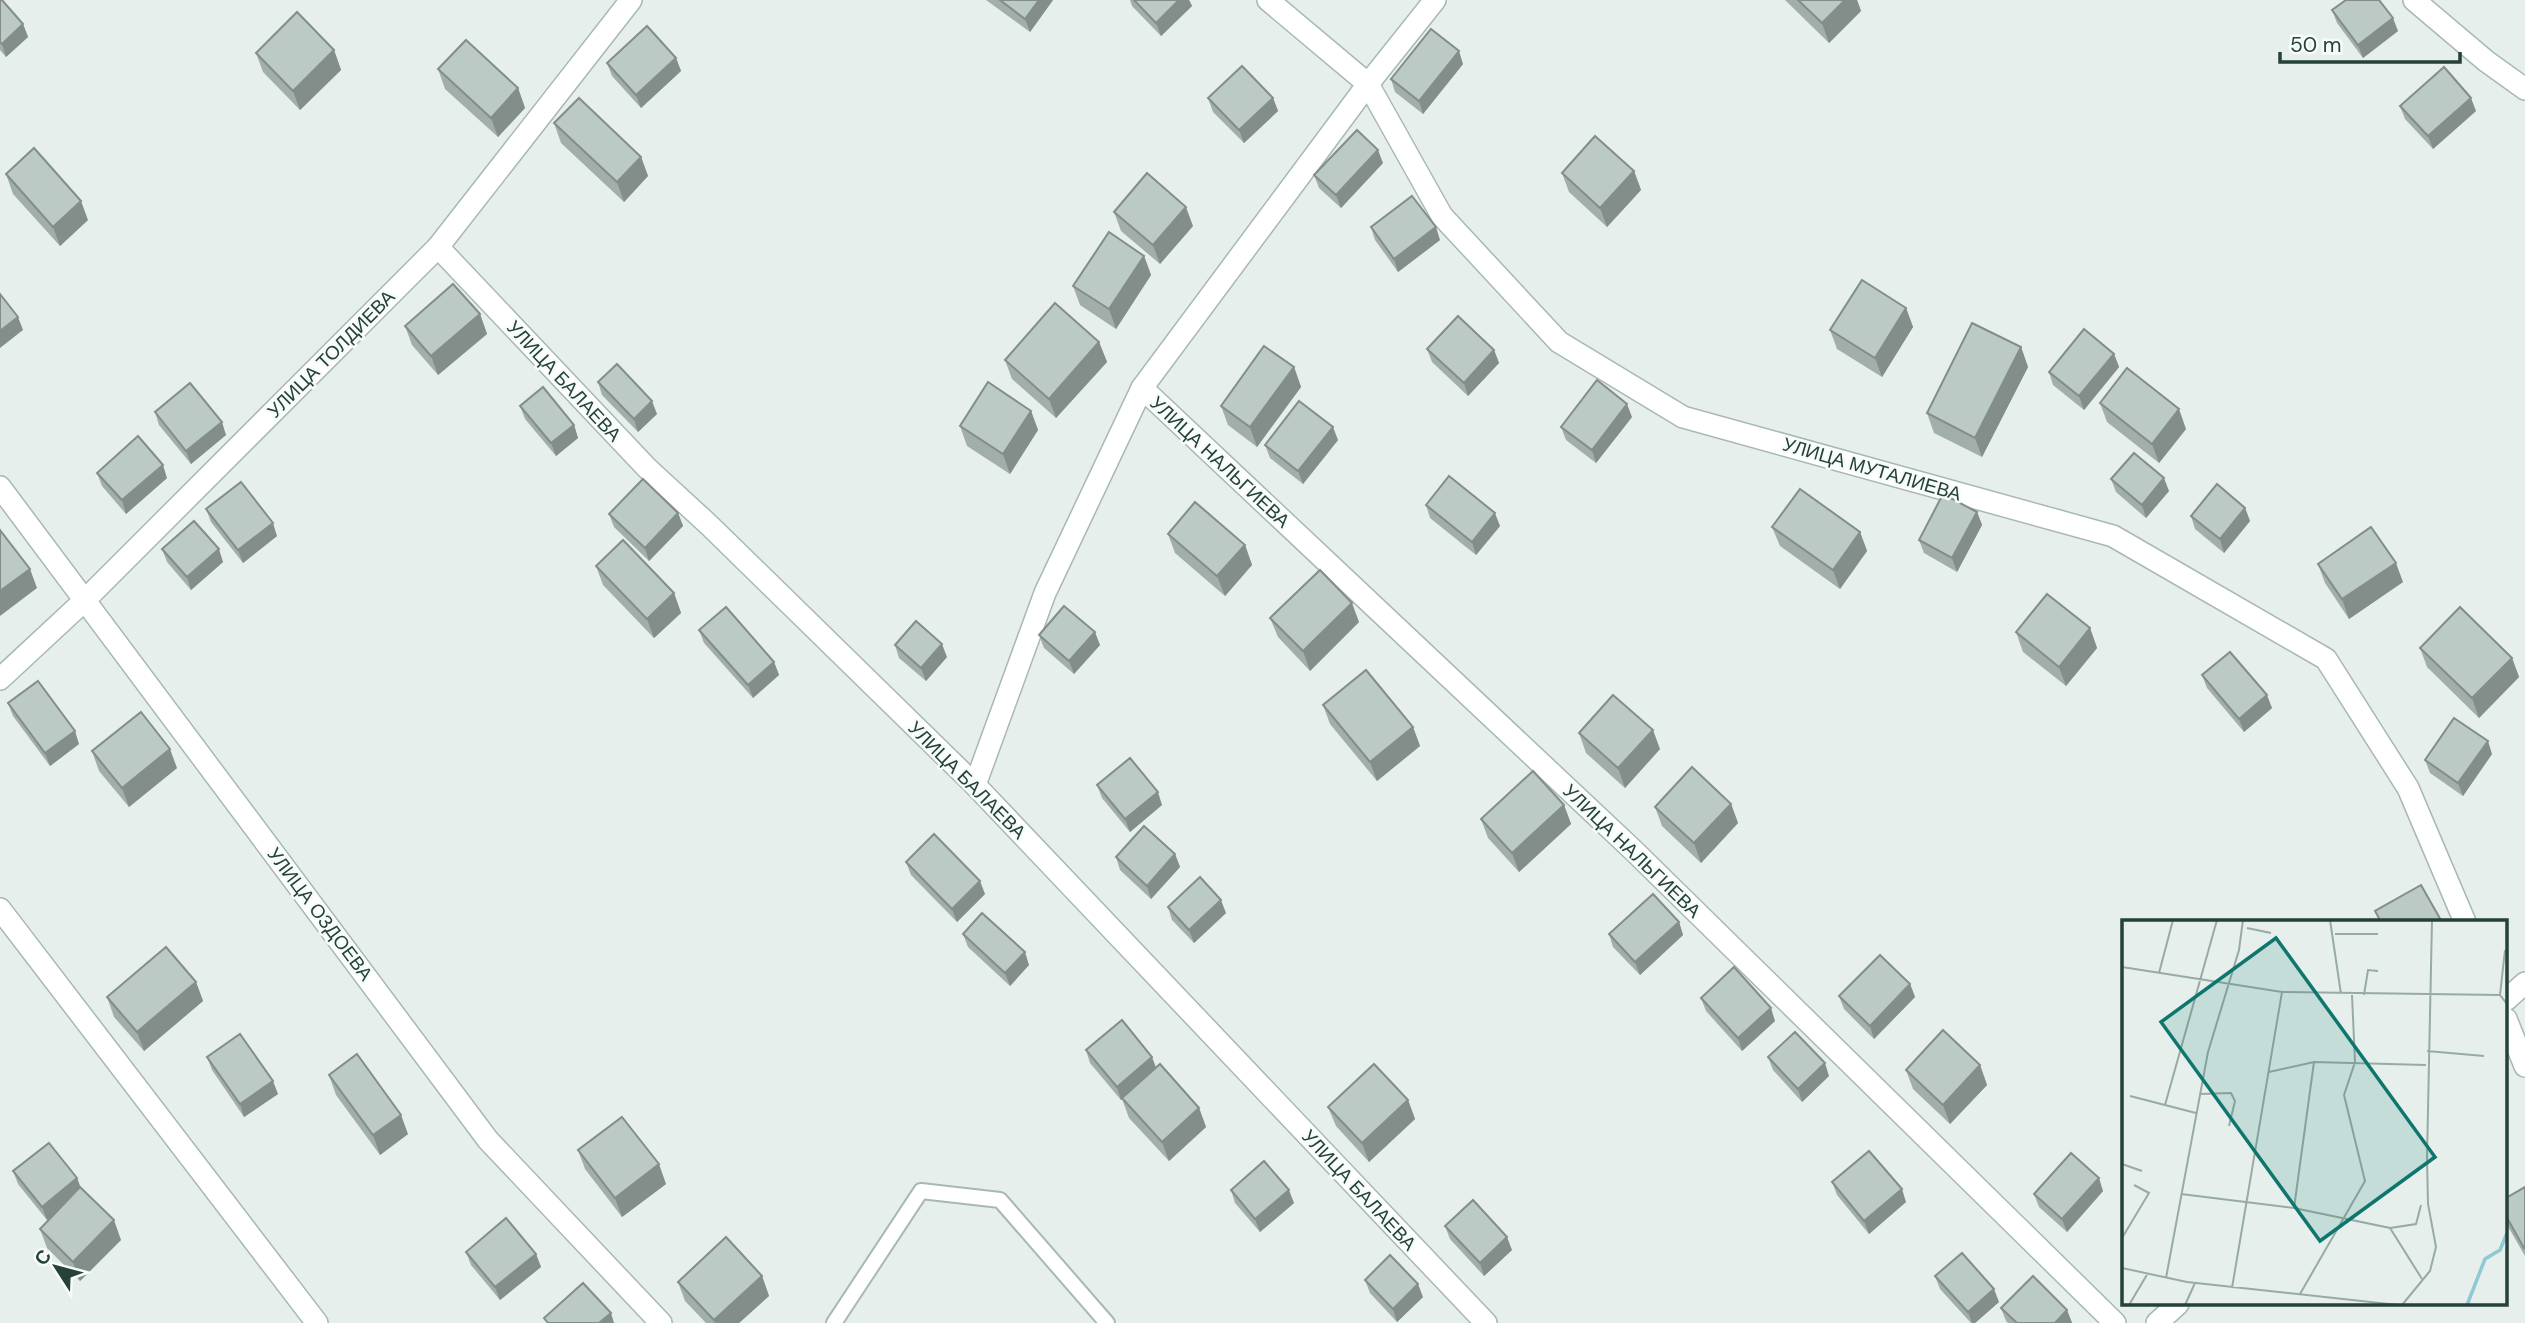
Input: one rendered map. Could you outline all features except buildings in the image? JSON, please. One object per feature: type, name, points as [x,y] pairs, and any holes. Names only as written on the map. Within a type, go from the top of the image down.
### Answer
[{"type":"street","name":"УЛИЦА ТОЛДИЕВА","points":[[0,678],[86,600],[438,247],[631,0]]},
{"type":"street","name":"УЛИЦА МУТАЛИЕВА","points":[[1268,0],[1368,84],[1442,216],[1559,342],[1683,417],[2113,536],[2326,659],[2408,788],[2464,920]]},
{"type":"street","points":[[975,785],[1045,593],[1142,388],[1368,84],[1435,0]]},
{"type":"street","points":[[2414,0],[2486,61],[2525,89]]},
{"type":"street","name":"УЛИЦА БАЛАЕВА","points":[[438,247],[647,468],[709,525],[975,785],[1486,1323]]},
{"type":"street","name":"УЛИЦА НАЛЬГИЕВА","points":[[1142,388],[1633,850],[2115,1323]]},
{"type":"street","name":"УЛИЦА ОЗДОЕВА","points":[[0,486],[488,1140],[662,1323]]},
{"type":"street","points":[[0,909],[317,1323]]},
{"type":"street","points":[[2508,998],[2525,984]]},
{"type":"street","points":[[2508,1024],[2525,1066]]},
{"type":"street","points":[[2157,1323],[2176,1306]]},
{"type":"lane","points":[[834,1323],[921,1191],[1000,1200],[1107,1323]]}]
